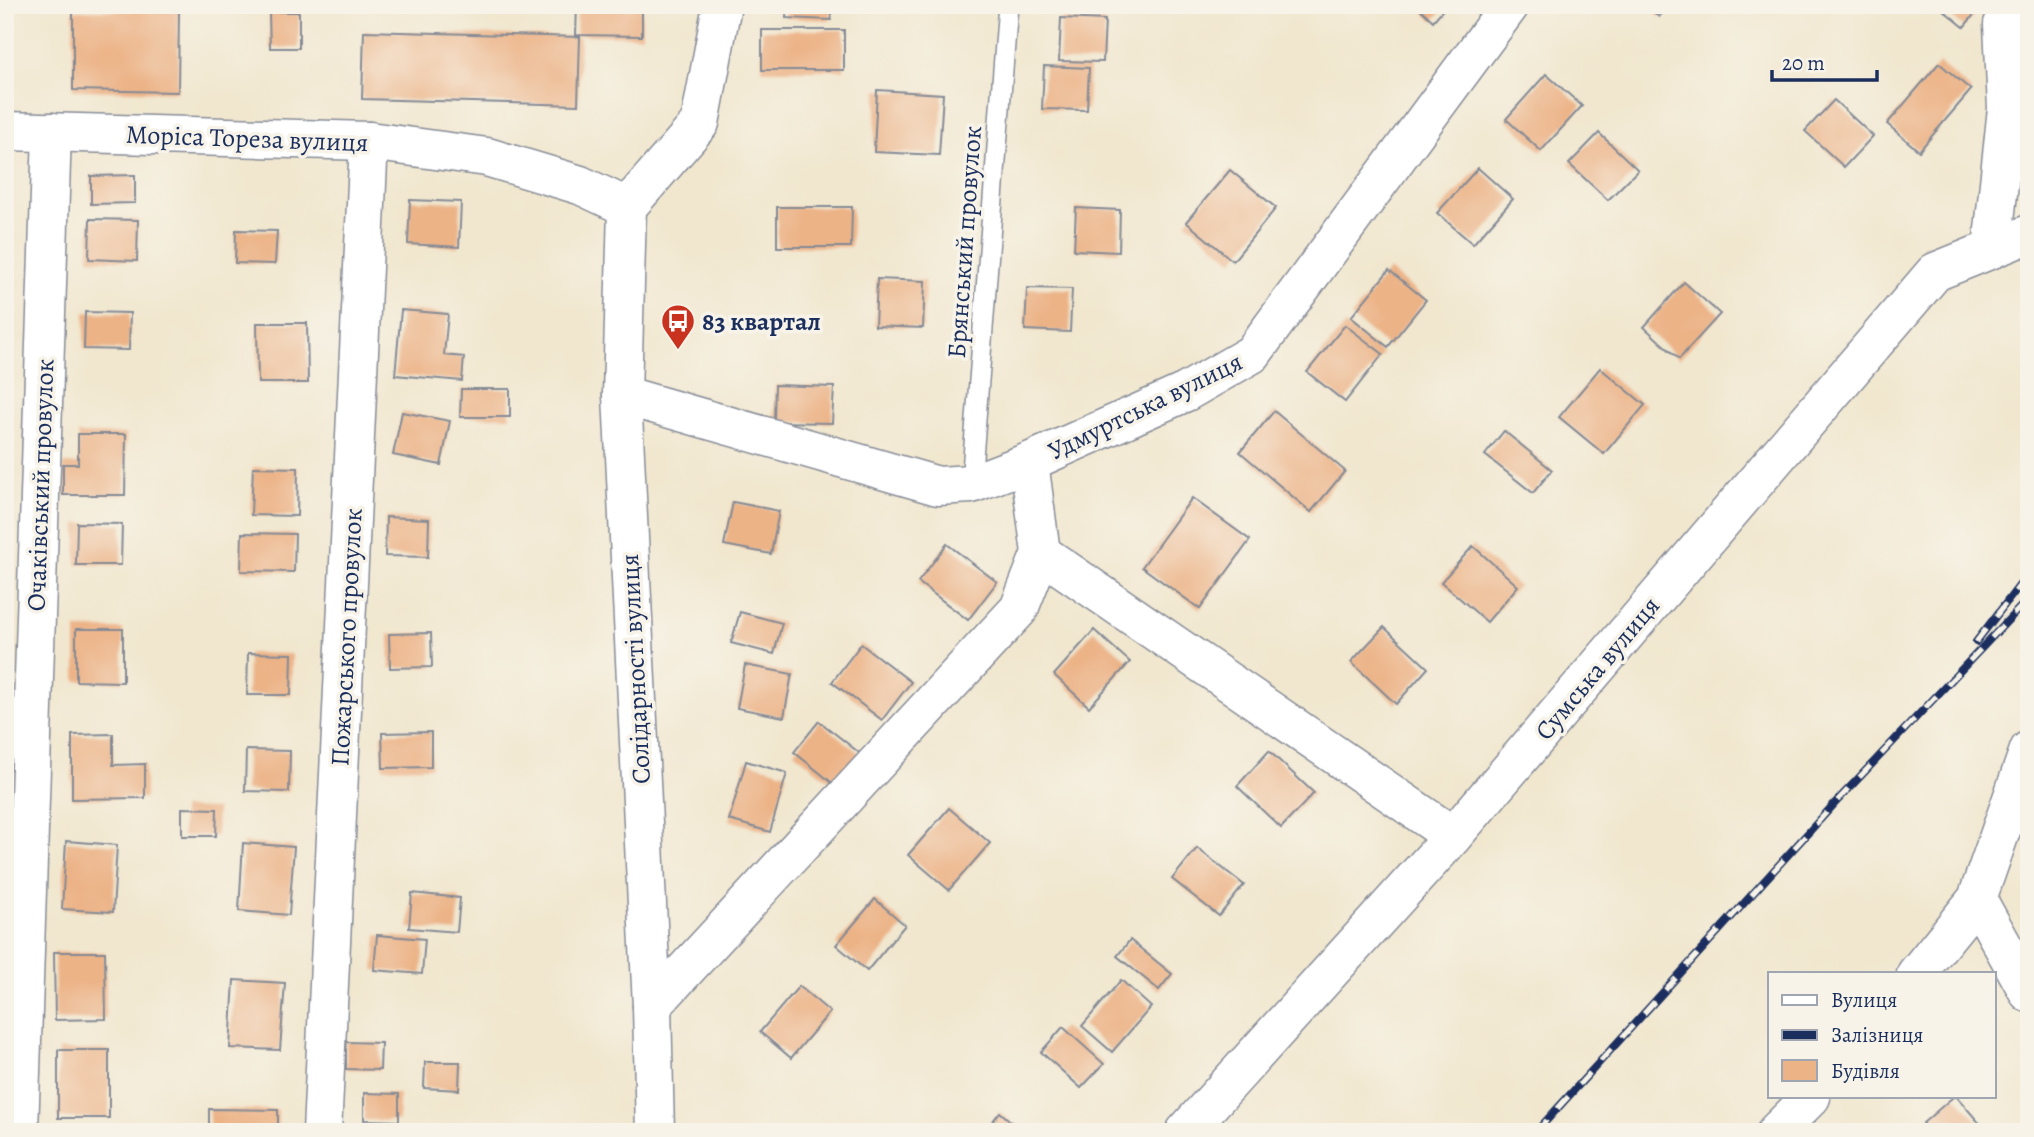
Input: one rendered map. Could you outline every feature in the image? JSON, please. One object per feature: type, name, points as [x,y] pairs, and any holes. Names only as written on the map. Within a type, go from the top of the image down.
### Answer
[{"type":"street","points":[[627,207],[700,122],[722,5]]},
{"type":"street","name":"Удмуртська вулиця","points":[[622,395],[938,486],[971,484],[1028,462],[1186,392],[1252,354],[1510,5]]},
{"type":"street","points":[[1992,249],[2007,108],[2003,24],[2012,5]]},
{"type":"street","name":"Моріса Тореза вулиця","points":[[5,131],[369,141],[487,157],[580,185],[627,207]]},
{"type":"street","name":"Очакiвський провулок","points":[[19,1132],[52,132]]},
{"type":"street","name":"Пожарського провулок","points":[[322,1132],[369,141]]},
{"type":"street","name":"Солідарності вулиця","points":[[627,207],[622,395],[652,1006],[654,1132]]},
{"type":"street","name":"Сумська вулиця","points":[[1185,1132],[1453,836],[1935,272],[2029,234]]},
{"type":"street","points":[[652,1006],[1019,609],[1041,553],[1028,462]]},
{"type":"street","points":[[1041,553],[1453,836]]},
{"type":"street","points":[[1918,972],[1977,899],[2029,750]]},
{"type":"street","points":[[1977,899],[2023,970]]},
{"type":"street","points":[[1776,1132],[1810,1098]]},
{"type":"lane","name":"Брянський провулок","points":[[971,484],[1008,5]]},
{"type":"building","points":[[577,5],[642,5],[642,36],[576,35]]},
{"type":"building","points":[[787,5],[831,5],[831,20],[786,18]]},
{"type":"building","points":[[1416,5],[1447,5],[1433,21]]},
{"type":"building","points":[[1646,5],[1669,5],[1659,17]]},
{"type":"building","points":[[1937,5],[1982,5],[1964,27]]},
{"type":"building","points":[[73,10],[179,11],[178,92],[73,90]]},
{"type":"building","points":[[269,12],[299,12],[299,48],[270,48]]},
{"type":"building","points":[[1061,18],[1105,20],[1103,62],[1059,61]]},
{"type":"building","points":[[762,30],[844,30],[844,70],[762,70]]},
{"type":"building","points":[[364,31],[580,37],[578,105],[362,99]]},
{"type":"building","points":[[1939,63],[1971,90],[1919,151],[1887,124]]},
{"type":"building","points":[[1044,66],[1089,68],[1087,110],[1042,109]]},
{"type":"building","points":[[1546,74],[1582,106],[1541,151],[1506,119]]},
{"type":"building","points":[[877,90],[943,94],[939,155],[874,152]]},
{"type":"building","points":[[1834,100],[1873,136],[1844,167],[1805,131]]},
{"type":"building","points":[[1599,133],[1638,170],[1608,200],[1569,164]]},
{"type":"building","points":[[1478,168],[1513,199],[1473,244],[1437,213]]},
{"type":"building","points":[[1230,170],[1276,208],[1233,261],[1186,222]]},
{"type":"building","points":[[135,175],[135,203],[91,204],[91,176]]},
{"type":"building","points":[[5,195],[12,195],[12,262],[5,262]]},
{"type":"building","points":[[410,200],[461,202],[459,247],[408,244]]},
{"type":"building","points":[[777,207],[852,207],[851,247],[777,247]]},
{"type":"building","points":[[1076,208],[1120,210],[1119,252],[1074,250]]},
{"type":"building","points":[[90,219],[138,220],[137,261],[89,259]]},
{"type":"building","points":[[236,230],[277,231],[275,264],[235,263]]},
{"type":"building","points":[[1389,270],[1426,300],[1388,347],[1351,317]]},
{"type":"building","points":[[877,279],[925,281],[923,328],[875,326]]},
{"type":"building","points":[[1684,282],[1720,314],[1679,359],[1644,327]]},
{"type":"building","points":[[1027,288],[1072,289],[1070,332],[1025,330]]},
{"type":"building","points":[[401,310],[448,314],[444,355],[464,357],[462,381],[395,375]]},
{"type":"building","points":[[85,312],[130,313],[129,350],[84,349]]},
{"type":"building","points":[[257,323],[307,323],[308,383],[258,383]]},
{"type":"building","points":[[1345,325],[1383,354],[1345,402],[1307,372]]},
{"type":"building","points":[[1600,368],[1645,405],[1604,454],[1559,417]]},
{"type":"building","points":[[775,385],[834,387],[832,423],[774,422]]},
{"type":"building","points":[[461,389],[510,389],[510,417],[460,417]]},
{"type":"building","points":[[1274,411],[1345,471],[1311,512],[1240,452]]},
{"type":"building","points":[[402,412],[450,421],[441,465],[393,455]]},
{"type":"building","points":[[1504,431],[1552,470],[1533,493],[1485,455]]},
{"type":"building","points":[[78,434],[126,434],[125,495],[63,495],[63,464],[78,464]]},
{"type":"building","points":[[253,467],[298,468],[297,516],[251,515]]},
{"type":"building","points":[[1192,498],[1250,540],[1200,609],[1142,567]]},
{"type":"building","points":[[733,502],[779,511],[771,554],[724,545]]},
{"type":"building","points":[[386,517],[429,519],[428,557],[385,556]]},
{"type":"building","points":[[77,523],[122,524],[121,565],[76,565]]},
{"type":"building","points":[[242,533],[295,534],[294,572],[241,571]]},
{"type":"building","points":[[947,544],[997,582],[968,620],[918,582]]},
{"type":"building","points":[[1473,546],[1518,586],[1487,622],[1441,582]]},
{"type":"building","points":[[740,612],[782,623],[774,654],[731,643]]},
{"type":"building","points":[[1384,627],[1428,668],[1396,704],[1351,662]]},
{"type":"building","points":[[76,629],[123,629],[123,682],[76,681]]},
{"type":"building","points":[[1094,630],[1130,662],[1089,707],[1054,675]]},
{"type":"building","points":[[431,633],[432,667],[390,668],[389,634]]},
{"type":"building","points":[[861,644],[911,682],[882,720],[832,682]]},
{"type":"building","points":[[248,653],[292,654],[291,695],[247,695]]},
{"type":"building","points":[[745,665],[792,674],[784,717],[737,708]]},
{"type":"building","points":[[819,721],[867,759],[841,790],[794,752]]},
{"type":"building","points":[[431,732],[431,767],[383,768],[382,733]]},
{"type":"building","points":[[113,734],[113,765],[145,764],[145,798],[72,799],[72,735]]},
{"type":"building","points":[[246,750],[290,751],[289,792],[245,791]]},
{"type":"building","points":[[1269,751],[1314,793],[1281,828],[1237,786]]},
{"type":"building","points":[[746,761],[787,773],[770,832],[729,820]]},
{"type":"building","points":[[182,808],[217,809],[216,836],[182,836]]},
{"type":"building","points":[[949,808],[990,843],[949,890],[908,855]]},
{"type":"building","points":[[66,841],[117,845],[113,912],[62,909]]},
{"type":"building","points":[[243,843],[294,847],[289,915],[239,911]]},
{"type":"building","points":[[1197,848],[1244,885],[1219,916],[1172,879]]},
{"type":"building","points":[[412,893],[460,898],[457,932],[409,928]]},
{"type":"building","points":[[875,899],[905,925],[867,971],[836,945]]},
{"type":"building","points":[[377,935],[425,939],[422,974],[374,970]]},
{"type":"building","points":[[1130,940],[1172,974],[1159,990],[1117,956]]},
{"type":"building","points":[[54,952],[105,952],[106,1019],[55,1020]]},
{"type":"building","points":[[234,980],[285,983],[280,1050],[230,1048]]},
{"type":"building","points":[[1121,980],[1151,1007],[1112,1052],[1082,1026]]},
{"type":"building","points":[[799,986],[830,1012],[791,1058],[760,1032]]},
{"type":"building","points":[[1063,1027],[1104,1064],[1081,1088],[1041,1052]]},
{"type":"building","points":[[346,1042],[381,1043],[380,1070],[346,1069]]},
{"type":"building","points":[[58,1050],[109,1050],[109,1118],[58,1118]]},
{"type":"building","points":[[425,1062],[460,1062],[459,1090],[424,1088]]},
{"type":"building","points":[[364,1093],[399,1094],[399,1121],[364,1120]]},
{"type":"building","points":[[1952,1098],[1958,1098],[1987,1132],[1931,1132],[1923,1123]]},
{"type":"building","points":[[209,1109],[278,1110],[278,1132],[209,1132]]},
{"type":"building","points":[[1000,1112],[1023,1132],[984,1132]]},
{"type":"railway","points":[[1976,642],[2029,573]]},
{"type":"railway","points":[[1536,1132],[1837,801],[2029,598]]},
{"type":"place","name":"83 квартал","points":[[678,351]]}]
